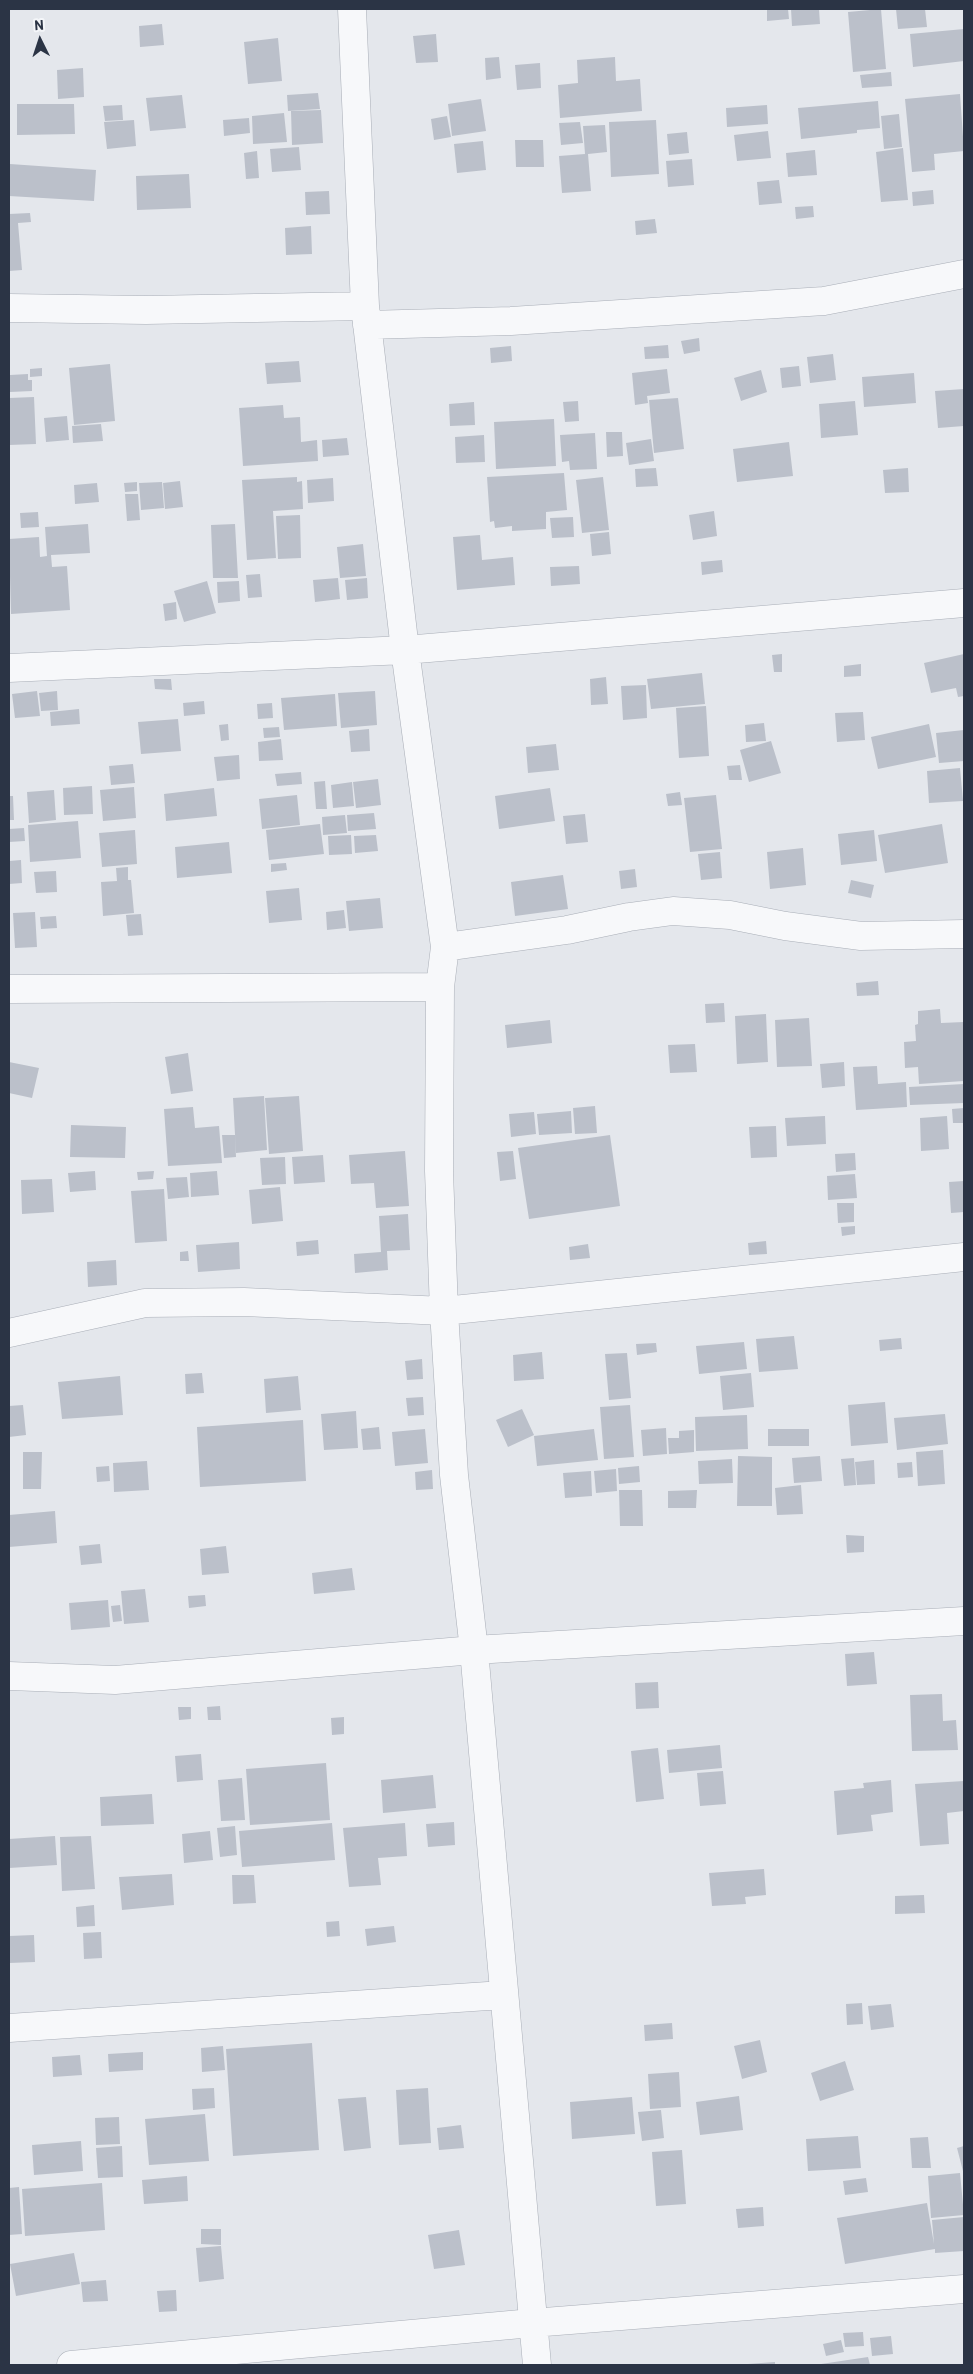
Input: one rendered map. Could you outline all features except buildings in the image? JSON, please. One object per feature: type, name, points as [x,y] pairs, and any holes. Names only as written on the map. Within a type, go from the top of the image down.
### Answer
[{"type":"street","points":[[352,9],[366,316],[405,650],[445,947],[440,987],[439,1171],[444,1311],[454,1475],[474,1650],[536,2365]]},
{"type":"street","points":[[9,308],[146,310],[511,321],[824,301],[964,274]]},
{"type":"street","points":[[9,668],[405,650],[964,603]]},
{"type":"street","points":[[445,947],[567,930],[629,917],[673,911],[730,915],[785,926],[861,936],[964,934]]},
{"type":"street","points":[[9,989],[440,987]]},
{"type":"street","points":[[9,1333],[144,1303],[244,1302],[444,1311],[964,1257]]},
{"type":"street","points":[[9,1676],[115,1680],[474,1650],[964,1621]]},
{"type":"street","points":[[9,2028],[503,1995]]},
{"type":"street","points":[[71,2365],[532,2323],[964,2289]]}]
